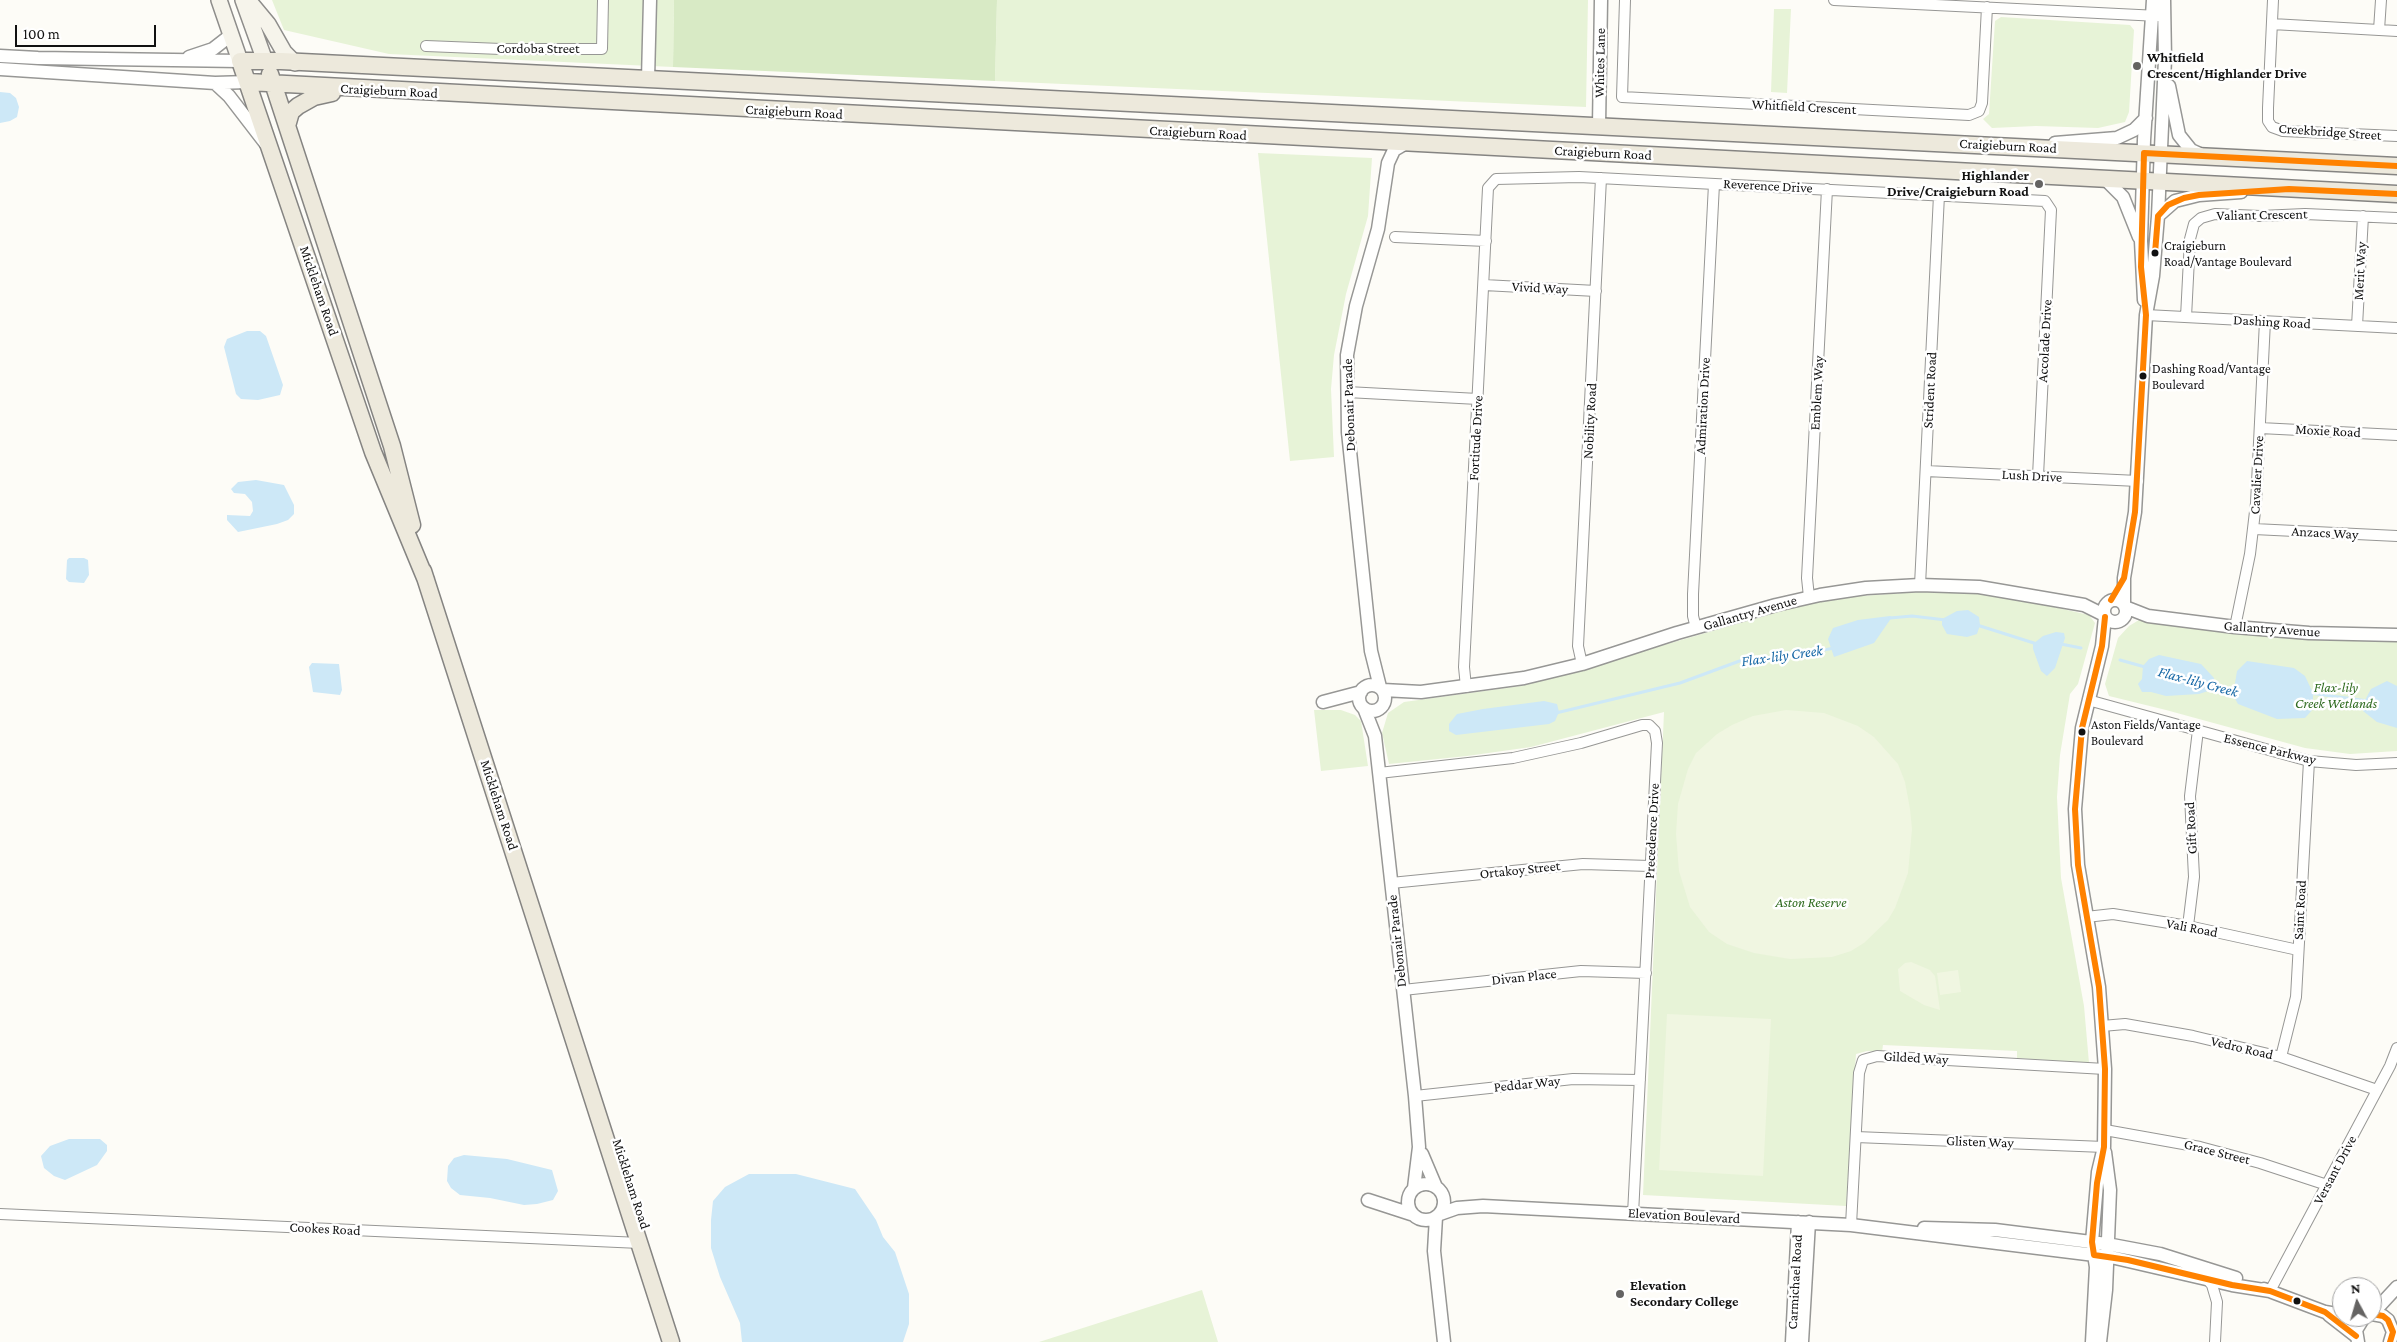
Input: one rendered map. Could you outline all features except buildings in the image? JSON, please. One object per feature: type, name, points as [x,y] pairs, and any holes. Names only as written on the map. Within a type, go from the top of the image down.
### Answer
[{"type":"main road","name":"Mickleham Road","points":[[219,0],[373,452],[426,580]]},
{"type":"main road","name":"Mickleham Road","points":[[243,0],[273,84],[392,446],[426,580],[572,1030],[604,1106],[640,1243],[671,1342]]},
{"type":"main road","points":[[248,0],[268,24],[284,52],[295,63]]},
{"type":"main road","name":"Craigieburn Road","points":[[240,61],[648,79],[2397,166]]},
{"type":"main road","name":"Craigieburn Road","points":[[248,82],[2397,194]]},
{"type":"main road","points":[[287,126],[291,112],[306,100],[354,89]]},
{"type":"main road","name":"Mickleham Road","points":[[640,1243],[679,1342]]},
{"type":"street","name":"Cordoba Street","points":[[426,46],[500,49],[602,49],[603,0]]},
{"type":"street","points":[[648,79],[650,0]]},
{"type":"street","name":"Whites Lane","points":[[1599,126],[1601,0]]},
{"type":"street","name":"Whitfield Crescent","points":[[1625,0],[1622,97],[1969,115],[1979,111],[1982,103],[1987,7]]},
{"type":"street","points":[[1834,0],[1926,2],[1987,7],[2033,5],[2158,16]]},
{"type":"street","points":[[2153,0],[2158,16],[2177,131],[2191,150],[2202,155]]},
{"type":"street","points":[[2146,315],[2141,267],[2141,242],[2146,118],[2158,16],[2164,0]]},
{"type":"street","name":"Creekbridge Street","points":[[2273,0],[2268,116],[2272,127],[2283,131],[2397,136]]},
{"type":"street","points":[[2379,30],[2381,0]]},
{"type":"street","points":[[2272,24],[2397,31]]},
{"type":"street","points":[[175,60],[212,49],[231,35]]},
{"type":"street","name":"Craigieburn Road","points":[[0,56],[240,61]]},
{"type":"street","points":[[2102,646],[2123,613],[2124,578],[2132,536],[2138,481],[2146,315],[2153,276],[2158,216],[2165,59]]},
{"type":"street","name":"Craigieburn Road","points":[[0,69],[215,83],[248,82]]},
{"type":"street","points":[[215,83],[229,96],[271,150]]},
{"type":"street","points":[[2008,146],[2116,138],[2134,130],[2146,118]]},
{"type":"street","points":[[1374,142],[1382,148],[1388,163]]},
{"type":"street","points":[[1388,163],[1394,150],[1406,143]]},
{"type":"street","name":"Debonair Parade","points":[[1381,688],[1371,651],[1351,464],[1347,355],[1351,326],[1378,229],[1388,163]]},
{"type":"street","name":"Reverence Drive","points":[[1488,188],[1492,180],[1499,178],[1601,178],[2040,200],[2050,206]]},
{"type":"street","name":"Nobility Road","points":[[1582,664],[1578,646],[1601,178]]},
{"type":"street","points":[[2105,179],[2123,197],[2141,242]]},
{"type":"street","name":"Admiration Drive","points":[[1696,628],[1693,616],[1693,594],[1714,184]]},
{"type":"street","name":"Fortitude Drive","points":[[1466,688],[1464,667],[1488,188]]},
{"type":"street","name":"Emblem Way","points":[[1809,597],[1807,578],[1827,189]]},
{"type":"street","points":[[2158,216],[2168,205],[2184,198],[2199,195],[2288,189]]},
{"type":"street","name":"Strident Road","points":[[1920,585],[1939,195]]},
{"type":"street","name":"Accolade Drive","points":[[2038,476],[2050,206]]},
{"type":"street","name":"Valiant Crescent","points":[[2186,317],[2190,239],[2194,224],[2201,218],[2208,215],[2225,214],[2397,218]]},
{"type":"street","name":"Merit Way","points":[[2357,326],[2363,216]]},
{"type":"street","points":[[1395,237],[1486,241]]},
{"type":"street","name":"Vivid Way","points":[[1484,285],[1596,291]]},
{"type":"street","name":"Dashing Road","points":[[2146,315],[2397,328]]},
{"type":"street","name":"Cavalier Drive","points":[[2235,627],[2254,529],[2265,321]]},
{"type":"street","points":[[1347,392],[1478,398]]},
{"type":"street","name":"Moxie Road","points":[[2260,428],[2397,435]]},
{"type":"street","name":"Lush Drive","points":[[1926,471],[2138,481]]},
{"type":"street","name":"Anzacs Way","points":[[2254,529],[2397,536]]},
{"type":"street","points":[[2100,1342],[2110,1190],[2104,1147],[2105,1069],[2094,959],[2078,865],[2075,809],[2078,754],[2088,700],[2102,646],[2106,609],[2124,578]]},
{"type":"street","name":"Gallantry Avenue","points":[[1381,688],[1421,692],[1466,688],[1524,678],[1582,664],[1696,628],[1809,597],[1866,588],[1953,585],[2004,590],[2106,609]]},
{"type":"street","points":[[2106,609],[2118,600],[2123,613]]},
{"type":"street","points":[[2106,609],[2110,622],[2123,613]]},
{"type":"street","name":"Gallantry Avenue","points":[[2123,613],[2235,627],[2309,633],[2397,636]]},
{"type":"street","name":"Debonair Parade","points":[[1362,690],[1371,651]]},
{"type":"street","points":[[1372,685],[1381,688],[1386,697],[1383,707],[1374,712],[1363,707],[1319,703],[1362,690],[1372,685]]},
{"type":"street","points":[[1362,690],[1359,699],[1363,707]]},
{"type":"street","name":"Gallantry Avenue","points":[[1383,707],[1421,692]]},
{"type":"street","name":"Essence Parkway","points":[[2088,700],[2309,761],[2356,765],[2397,763]]},
{"type":"street","name":"Debonair Parade","points":[[1363,707],[1375,736],[1420,1147],[1426,1168],[1438,1189]]},
{"type":"street","name":"Debonair Parade","points":[[1375,736],[1383,707]]},
{"type":"street","name":"Precedence Drive","points":[[1379,773],[1514,758],[1581,743],[1637,726],[1649,725],[1655,731],[1657,743],[1633,1214]]},
{"type":"street","name":"Gift Road","points":[[2188,926],[2194,877],[2190,796],[2198,730]]},
{"type":"street","name":"Saint Road","points":[[2281,1057],[2294,1008],[2309,761]]},
{"type":"street","name":"Ortakoy Street","points":[[1391,883],[1583,864],[1650,866]]},
{"type":"street","name":"Vali Road","points":[[2086,917],[2113,914],[2188,926],[2298,950]]},
{"type":"street","name":"Divan Place","points":[[1403,990],[1581,971],[1646,973]]},
{"type":"street","name":"Vedro Road","points":[[2102,1026],[2133,1025],[2193,1036],[2281,1057],[2377,1090]]},
{"type":"street","name":"Versant Drive","points":[[2270,1291],[2377,1090],[2397,1048]]},
{"type":"street","name":"Gilded Way","points":[[1852,1225],[1859,1069],[1863,1060],[1868,1057],[2105,1069]]},
{"type":"street","name":"Peddar Way","points":[[1414,1096],[1573,1079],[1640,1080]]},
{"type":"street","name":"Grace Street","points":[[2104,1130],[2222,1153],[2327,1185]]},
{"type":"street","name":"Glisten Way","points":[[1856,1137],[2104,1147]]},
{"type":"street","name":"Debonair Parade","points":[[1412,1190],[1420,1147]]},
{"type":"street","points":[[2092,1342],[2096,1267],[2093,1249],[2098,1172],[2104,1147]]},
{"type":"street","points":[[1438,1216],[1416,1217],[1368,1200],[1384,1200],[1425,1184],[1438,1189],[1444,1204],[1438,1216],[1434,1251],[1444,1342]]},
{"type":"street","name":"Elevation Boulevard","points":[[1438,1189],[1458,1200],[1483,1206]]},
{"type":"street","points":[[1412,1190],[1407,1204],[1434,1251]]},
{"type":"street","name":"Elevation Boulevard","points":[[1438,1216],[1457,1208],[1483,1206],[1886,1228],[1995,1230],[2093,1249],[2160,1254],[2332,1313]]},
{"type":"street","name":"Cookes Road","points":[[0,1214],[640,1243]]},
{"type":"street","name":"Carmichael Road","points":[[1792,1342],[1803,1222]]},
{"type":"street","name":"Carmichael Road","points":[[1802,1342],[1803,1222]]},
{"type":"street","points":[[640,1243],[633,1246],[640,1261],[666,1342]]},
{"type":"street","name":"Elevation Boulevard","points":[[2107,1250],[2232,1285],[2270,1291]]},
{"type":"street","points":[[2207,1278],[2212,1285],[2217,1302],[2215,1342]]},
{"type":"street","points":[[2217,1302],[2225,1287],[2232,1285]]},
{"type":"street","points":[[2382,1303],[2397,1287]]},
{"type":"street","points":[[2393,1333],[2391,1310],[2397,1292]]},
{"type":"street","name":"Elevation Boulevard","points":[[2325,1312],[2357,1340]]},
{"type":"street","points":[[2382,1316],[2393,1333]]},
{"type":"street","points":[[2357,1327],[2357,1340]]},
{"type":"green space","points":[[272,0],[674,0],[673,67],[389,54],[284,30]]},
{"type":"green space","points":[[674,0],[997,0],[995,81],[673,67]]},
{"type":"green space","points":[[997,0],[1588,0],[1586,107],[995,81]]},
{"type":"green space","points":[[1774,9],[1791,9],[1787,93],[1771,92]]},
{"type":"green space","points":[[2001,17],[2130,25],[2134,30],[2129,112],[2125,122],[2098,128],[2036,126],[1992,128],[1983,119],[1989,114],[1995,21]]},
{"type":"green space","points":[[1258,153],[1372,158],[1368,216],[1346,294],[1334,355],[1331,389],[1334,457],[1290,461]]},
{"type":"green space","name":"Aston Reserve","points":[[1918,592],[1988,592],[2089,615],[2095,623],[2078,684],[2070,694],[2060,755],[2057,797],[2061,878],[2084,1006],[2089,1063],[2017,1058],[2017,1051],[1883,1045],[1882,1052],[1867,1051],[1856,1054],[1846,1206],[1643,1195],[1664,712],[1531,747],[1389,764],[1382,733],[1388,713],[1404,702],[1521,686],[1803,605],[1847,597]]},
{"type":"green space","name":"Flax-lily Creek Wetlands","points":[[2139,620],[2279,636],[2397,642],[2397,751],[2350,754],[2305,748],[2109,696],[2105,684],[2118,638],[2129,626]]},
{"type":"green space","points":[[1314,710],[1341,710],[1355,715],[1361,721],[1368,766],[1321,771]]},
{"type":"green space","points":[[1786,710],[1824,713],[1858,726],[1874,737],[1898,764],[1905,782],[1912,829],[1908,873],[1895,908],[1888,920],[1864,943],[1851,951],[1832,957],[1790,959],[1754,953],[1727,944],[1709,932],[1690,907],[1679,871],[1676,834],[1678,804],[1688,769],[1696,753],[1717,734],[1732,725],[1753,716]]},
{"type":"green space","points":[[1911,962],[1930,970],[1935,976],[1940,1010],[1924,1005],[1900,991],[1898,969],[1905,963]]},
{"type":"green space","points":[[1958,970],[1961,992],[1940,995],[1937,973]]},
{"type":"green space","points":[[1667,1014],[1771,1019],[1763,1176],[1659,1170]]},
{"type":"green space","points":[[1202,1290],[1218,1342],[1039,1342]]},
{"type":"water","points":[[0,92],[10,93],[16,98],[19,107],[17,117],[0,123]]},
{"type":"water","points":[[247,331],[260,331],[266,336],[283,385],[280,395],[258,400],[241,399],[236,394],[224,347],[227,339]]},
{"type":"water","points":[[256,480],[284,485],[294,505],[294,514],[288,520],[277,524],[238,532],[227,520],[227,515],[250,516],[253,511],[252,502],[245,494],[234,493],[231,489],[238,482]]},
{"type":"water","points":[[69,558],[84,558],[88,560],[89,575],[84,583],[69,582],[66,579],[67,560]]},
{"type":"water","points":[[1968,610],[1979,617],[1980,625],[1977,634],[1967,637],[1947,634],[1942,625],[1942,619],[1957,611]]},
{"type":"water","points":[[1892,617],[1874,643],[1834,657],[1828,639],[1833,628],[1858,620]]},
{"type":"water","points":[[2056,632],[2064,633],[2065,638],[2055,668],[2047,676],[2041,671],[2033,644],[2043,636]]},
{"type":"water","points":[[2159,655],[2201,664],[2214,678],[2214,689],[2199,694],[2166,696],[2142,692],[2138,684],[2142,679],[2143,666],[2149,659]]},
{"type":"water","points":[[2247,661],[2294,668],[2305,676],[2313,693],[2313,709],[2305,718],[2277,719],[2238,704],[2233,695],[2237,671]]},
{"type":"water","points":[[312,663],[339,664],[342,690],[340,695],[313,692],[309,667]]},
{"type":"water","points":[[2387,681],[2397,686],[2397,728],[2377,722],[2363,711],[2364,702],[2371,689]]},
{"type":"water","points":[[1544,701],[1557,704],[1559,712],[1555,721],[1549,724],[1456,735],[1449,731],[1449,724],[1457,714]]},
{"type":"water","points":[[69,1139],[100,1139],[107,1145],[107,1151],[97,1165],[65,1180],[54,1176],[44,1168],[41,1156],[50,1146]]},
{"type":"water","points":[[464,1155],[507,1159],[552,1170],[558,1191],[553,1200],[524,1205],[490,1198],[460,1195],[451,1188],[447,1181],[448,1166],[454,1158]]},
{"type":"water","points":[[749,1174],[796,1174],[855,1189],[876,1220],[883,1237],[895,1252],[909,1294],[909,1324],[903,1342],[742,1342],[740,1323],[720,1277],[711,1248],[711,1220],[713,1201],[725,1187]]},
{"type":"waterway","name":"Flax-lily Creek","points":[[1890,618],[1912,616],[1946,620]]},
{"type":"waterway","name":"Flax-lily Creek","points":[[1977,625],[2037,644]]},
{"type":"waterway","name":"Flax-lily Creek","points":[[2061,644],[2081,648]]},
{"type":"waterway","name":"Flax-lily Creek","points":[[1556,713],[1680,683],[1745,659],[1799,655],[1834,648]]},
{"type":"waterway","name":"Flax-lily Creek","points":[[2120,660],[2145,667]]},
{"type":"waterway","name":"Flax-lily Creek","points":[[2211,688],[2236,695]]},
{"type":"waterway","name":"Flax-lily Creek","points":[[2310,693],[2368,701]]},
{"type":"transit line","points":[[2111,600],[2124,578],[2135,512],[2146,315],[2141,267],[2144,153],[2397,166]]},
{"type":"transit line","points":[[2155,253],[2158,216],[2168,205],[2184,198],[2199,195],[2289,189],[2397,194]]},
{"type":"transit line","points":[[2105,617],[2102,646],[2082,728],[2075,809],[2078,865],[2099,987],[2105,1069],[2104,1147],[2097,1183],[2092,1242],[2094,1255],[2128,1260],[2232,1285],[2270,1291],[2325,1312],[2356,1336]]},
{"type":"transit line","points":[[2382,1316],[2388,1320],[2393,1332],[2390,1342]]},
{"type":"place","name":"Whitfield Crescent/Highlander Drive","points":[[2137,66]]},
{"type":"place","name":"Highlander Drive/Craigieburn Road","points":[[2039,184]]},
{"type":"place","name":"Craigieburn Road/Vantage Boulevard","points":[[2155,253]]},
{"type":"place","name":"Dashing Road/Vantage Boulevard","points":[[2143,376]]},
{"type":"place","name":"Aston Fields/Vantage Boulevard","points":[[2082,732]]},
{"type":"place","name":"Elevation Secondary College","points":[[1620,1294]]}]
